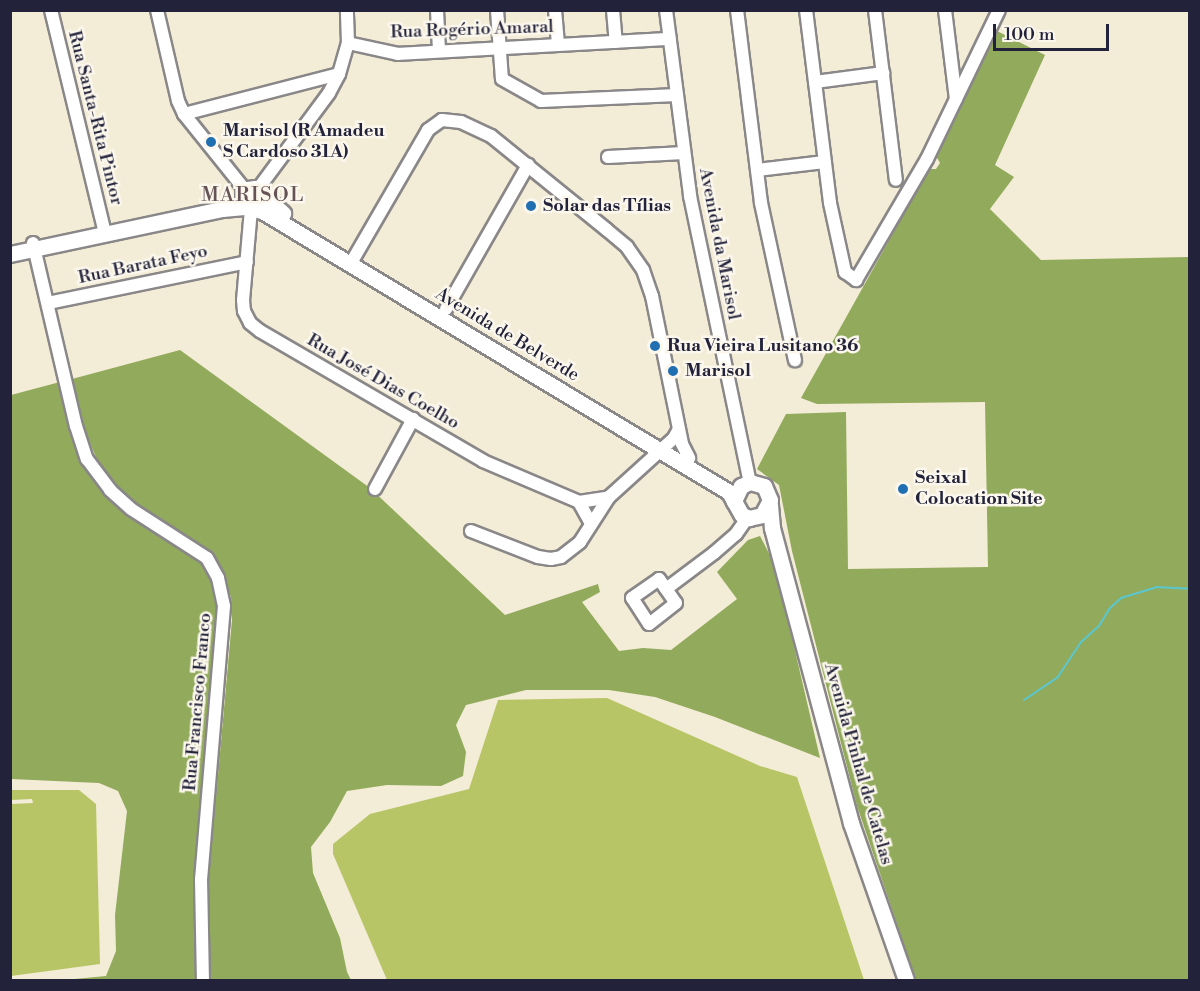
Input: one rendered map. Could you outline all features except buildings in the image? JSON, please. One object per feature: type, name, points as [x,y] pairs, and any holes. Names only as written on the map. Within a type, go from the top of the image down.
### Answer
[{"type":"main road","points":[[10,254],[34,246],[104,231],[222,209],[252,199]]},
{"type":"main road","name":"Avenida de Belverde","points":[[252,199],[273,215],[446,309],[664,448],[729,492],[738,511],[748,518],[781,557]]},
{"type":"main road","points":[[10,247],[34,246]]},
{"type":"main road","name":"Avenida de Belverde","points":[[354,259],[664,448],[689,458],[723,479],[764,486],[770,495],[770,505]]},
{"type":"main road","points":[[734,501],[745,484]]},
{"type":"main road","points":[[748,518],[762,515],[770,505]]},
{"type":"main road","name":"Avenida Pinhal de Catelas","points":[[770,505],[772,528],[851,823],[906,981]]},
{"type":"street","name":"Rua Santa-Rita Pintor","points":[[51,10],[104,231]]},
{"type":"street","points":[[157,10],[184,114],[252,199],[329,93],[339,74],[348,43],[347,10]]},
{"type":"street","points":[[437,10],[439,51]]},
{"type":"street","points":[[497,10],[504,81],[526,90],[544,102],[677,95]]},
{"type":"street","points":[[555,10],[558,45]]},
{"type":"street","points":[[613,10],[616,42]]},
{"type":"street","name":"Avenida da Marisol","points":[[666,10],[684,153],[703,268],[745,484]]},
{"type":"street","points":[[737,10],[764,223],[795,360]]},
{"type":"street","points":[[806,10],[825,162],[843,262],[848,277],[856,280],[927,159],[999,10]]},
{"type":"street","points":[[875,10],[896,180]]},
{"type":"street","points":[[945,10],[956,100]]},
{"type":"street","name":"Rua Rogério Amaral","points":[[348,43],[391,53],[670,39]]},
{"type":"street","points":[[952,62],[972,66]]},
{"type":"street","points":[[815,82],[884,73]]},
{"type":"street","points":[[184,114],[339,74]]},
{"type":"street","points":[[354,259],[428,130],[442,120],[461,122],[491,136],[627,247],[643,270],[652,296],[679,429],[689,458]]},
{"type":"street","points":[[608,157],[684,153]]},
{"type":"street","points":[[757,170],[825,162]]},
{"type":"street","points":[[446,309],[528,165]]},
{"type":"street","name":"Rua José Dias Coelho","points":[[252,199],[244,311],[250,322],[260,332],[483,461],[579,502]]},
{"type":"street","name":"Rua Francisco Franco","points":[[34,246],[76,426],[87,459],[110,490],[131,510],[207,558],[218,578],[224,606],[201,879],[203,981]]},
{"type":"street","name":"Rua Barata Feyo","points":[[48,303],[247,262]]},
{"type":"street","points":[[375,489],[412,419]]},
{"type":"street","points":[[471,531],[551,559],[570,552],[609,497],[664,448],[679,429]]},
{"type":"street","points":[[591,524],[579,502],[609,497]]},
{"type":"street","points":[[666,589],[736,534],[748,518]]},
{"type":"green space","points":[[997,31],[1045,55],[995,165],[1014,177],[990,209],[1041,260],[1189,257],[1189,980],[916,980],[857,806],[792,551],[779,485],[757,469],[786,414],[846,412],[848,569],[988,567],[985,402],[817,404],[801,398],[929,169],[936,169],[940,163],[936,156]]},
{"type":"green space","points":[[180,350],[370,488],[505,615],[598,584],[600,592],[582,602],[619,651],[643,648],[671,650],[737,599],[717,572],[748,540],[760,536],[775,565],[820,758],[715,717],[655,697],[609,690],[526,690],[466,705],[456,725],[466,752],[463,776],[441,786],[387,785],[347,791],[330,822],[311,847],[313,873],[340,938],[347,972],[351,980],[208,980],[207,897],[232,620],[231,597],[216,561],[206,549],[128,498],[106,475],[83,426],[72,379]]},
{"type":"green space","points":[[60,382],[69,431],[92,478],[124,512],[191,552],[212,577],[218,607],[198,980],[64,980],[106,976],[116,951],[115,915],[127,811],[118,791],[99,783],[11,779],[11,395]]},
{"type":"green space","points":[[607,698],[760,766],[797,777],[864,980],[387,980],[333,854],[333,844],[370,814],[469,789],[498,700]]},
{"type":"green space","points":[[11,790],[79,790],[96,804],[100,964],[11,976],[11,804],[33,803],[32,799],[11,800]]},
{"type":"waterway","points":[[1024,700],[1057,678],[1081,642],[1099,626],[1110,608],[1121,598],[1156,587],[1190,589]]},
{"type":"place","name":"Marisol (R Amadeu S Cardoso 31A)","points":[[211,142]]},
{"type":"place","name":"Solar das Tílias","points":[[531,206]]},
{"type":"place","name":"Rua Vieira Lusitano 36","points":[[655,346]]},
{"type":"place","name":"Marisol","points":[[673,371]]},
{"type":"place","name":"Seixal Colocation Site","points":[[903,489]]},
{"type":"district","name":"MARISOL","points":[[253,195]]}]
